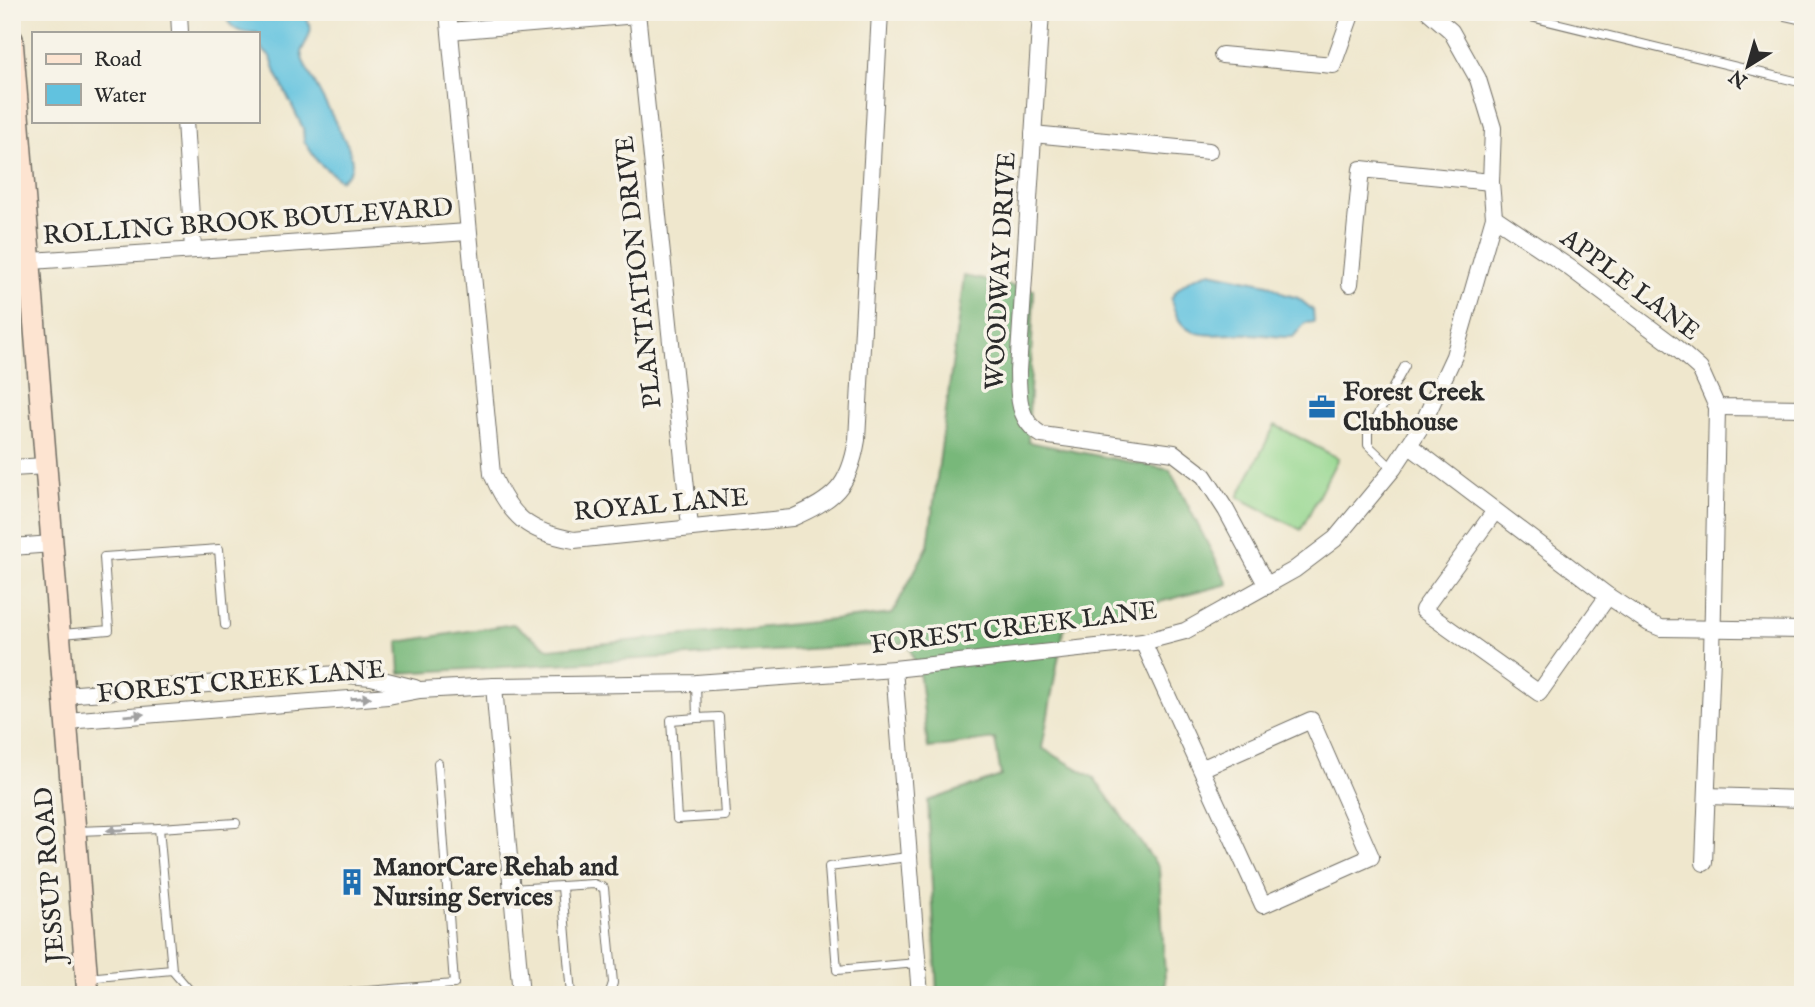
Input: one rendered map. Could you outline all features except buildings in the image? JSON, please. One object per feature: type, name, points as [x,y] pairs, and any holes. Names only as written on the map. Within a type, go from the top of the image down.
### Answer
[{"type":"street","points":[[179,12],[180,32]]},
{"type":"street","name":"ROYAL LANE","points":[[448,12],[492,474],[504,502],[527,523],[549,535],[574,540],[792,518],[823,504],[841,485],[853,465],[858,427],[880,12]]},
{"type":"street","name":"WOODWAY DRIVE","points":[[1041,12],[1018,403],[1031,428],[1042,435],[1174,453],[1204,477],[1226,510],[1267,586]]},
{"type":"street","points":[[1222,55],[1333,65],[1352,12]]},
{"type":"street","points":[[1785,12],[1803,16]]},
{"type":"street","points":[[450,31],[637,13]]},
{"type":"street","name":"PLANTATION DRIVE","points":[[637,13],[690,527]]},
{"type":"street","name":"FOREST CREEK LANE","points":[[66,721],[388,696],[420,690],[494,686],[696,683],[894,669],[1143,642],[1185,631],[1294,570],[1335,539],[1410,446],[1433,404],[1454,356],[1494,217],[1491,182],[1493,128],[1478,79],[1451,31],[1435,14]]},
{"type":"street","name":"JESSUP ROAD","points":[[12,39],[87,986]]},
{"type":"street","points":[[186,122],[193,249]]},
{"type":"street","points":[[1033,134],[1209,151]]},
{"type":"street","points":[[1350,284],[1360,169],[1491,182]]},
{"type":"street","name":"APPLE LANE","points":[[1494,217],[1570,268],[1673,345],[1700,369],[1717,407]]},
{"type":"street","name":"ROLLING BROOK BOULEVARD","points":[[31,261],[468,232]]},
{"type":"street","points":[[1704,863],[1713,629],[1717,407],[1803,408]]},
{"type":"street","points":[[1410,446],[1608,596],[1649,623],[1661,628],[1803,630]]},
{"type":"street","points":[[12,468],[46,466]]},
{"type":"street","points":[[1495,510],[1423,610],[1539,693],[1608,596]]},
{"type":"street","points":[[12,547],[52,544]]},
{"type":"street","points":[[1143,642],[1262,905],[1371,857],[1311,720],[1201,769]]},
{"type":"street","points":[[894,669],[920,995]]},
{"type":"street","name":"FOREST CREEK LANE","points":[[64,695],[337,674],[371,677],[420,690]]},
{"type":"street","points":[[494,686],[521,995]]},
{"type":"street","points":[[1707,796],[1802,799],[1803,786]]},
{"type":"lane","points":[[1515,13],[1803,83]]},
{"type":"lane","points":[[1393,469],[1368,445],[1368,432],[1405,366]]},
{"type":"lane","points":[[59,634],[109,630],[104,557],[219,549],[225,625]]},
{"type":"lane","points":[[696,683],[697,718]]},
{"type":"lane","points":[[719,717],[725,816],[677,819],[671,720],[697,718],[719,717]]},
{"type":"lane","points":[[318,995],[454,984],[438,763]]},
{"type":"lane","points":[[75,831],[236,823]]},
{"type":"lane","points":[[159,828],[172,970],[191,992],[202,995]]},
{"type":"lane","points":[[908,857],[829,867],[836,970],[917,963]]},
{"type":"lane","points":[[511,889],[594,884],[604,888],[613,983],[609,995]]},
{"type":"lane","points":[[562,887],[571,995]]},
{"type":"lane","points":[[87,986],[172,970]]},
{"type":"green space","points":[[964,276],[1034,290],[1028,442],[1170,470],[1228,584],[1064,627],[1042,748],[1094,778],[1159,868],[1166,995],[937,995],[928,801],[1001,776],[995,739],[928,748],[920,678],[908,643],[400,673],[398,642],[513,624],[550,649],[892,614],[928,546]]},
{"type":"green space","points":[[1275,425],[1338,458],[1301,530],[1238,497]]},
{"type":"water","points":[[225,12],[299,12],[309,22],[309,35],[301,52],[303,61],[348,146],[352,165],[345,177],[340,180],[318,162],[304,141],[303,128],[271,58],[259,46],[259,32],[236,29]]},
{"type":"water","points":[[1210,272],[1268,284],[1284,294],[1298,298],[1313,310],[1314,322],[1305,323],[1293,337],[1211,335],[1191,331],[1182,324],[1171,299],[1188,281]]},
{"type":"place","name":"Forest Creek Clubhouse","points":[[1322,407]]},
{"type":"place","name":"ManorCare Rehab and Nursing Services","points":[[352,882]]}]
